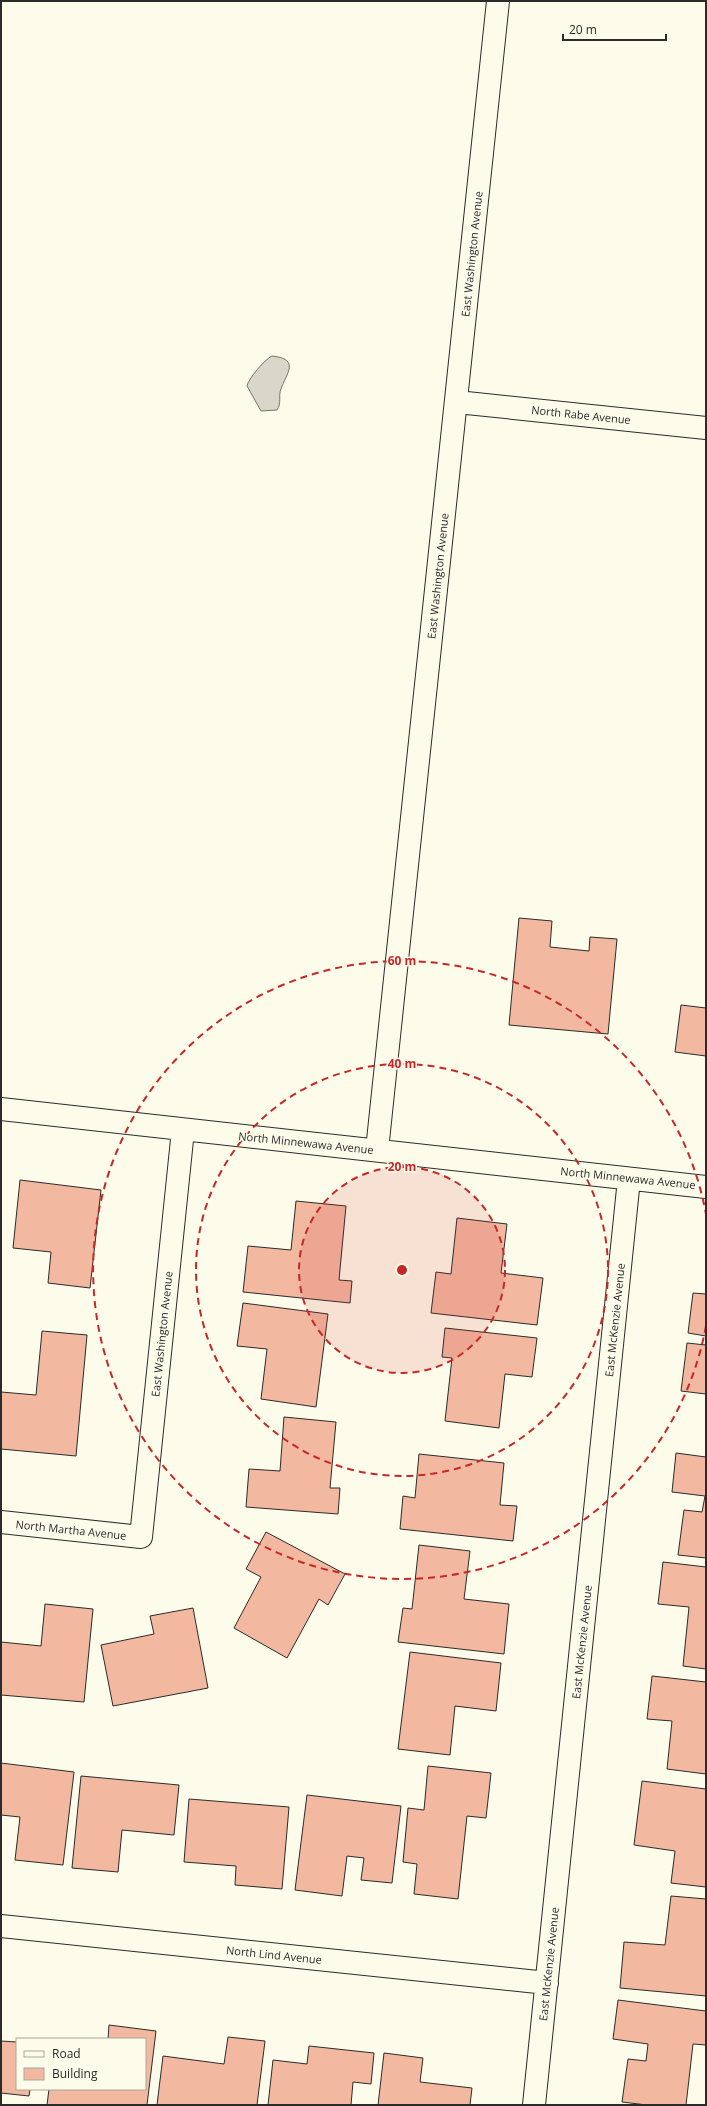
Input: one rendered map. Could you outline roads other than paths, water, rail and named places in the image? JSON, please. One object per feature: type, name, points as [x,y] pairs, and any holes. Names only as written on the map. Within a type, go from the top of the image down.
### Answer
[{"type":"street","name":"East Washington Avenue","points":[[377,1150],[457,402],[498,1]]},
{"type":"street","name":"North Rabe Avenue","points":[[457,402],[706,428]]},
{"type":"street","name":"North Minnewawa Avenue","points":[[1,1109],[706,1187]]},
{"type":"street","name":"East Washington Avenue","points":[[142,1537],[183,1130]]},
{"type":"street","name":"East McKenzie Avenue","points":[[534,2105],[629,1179]]},
{"type":"street","name":"North Martha Avenue","points":[[1,1522],[142,1537]]},
{"type":"street","name":"North Lind Avenue","points":[[1,1926],[547,1983]]}]
